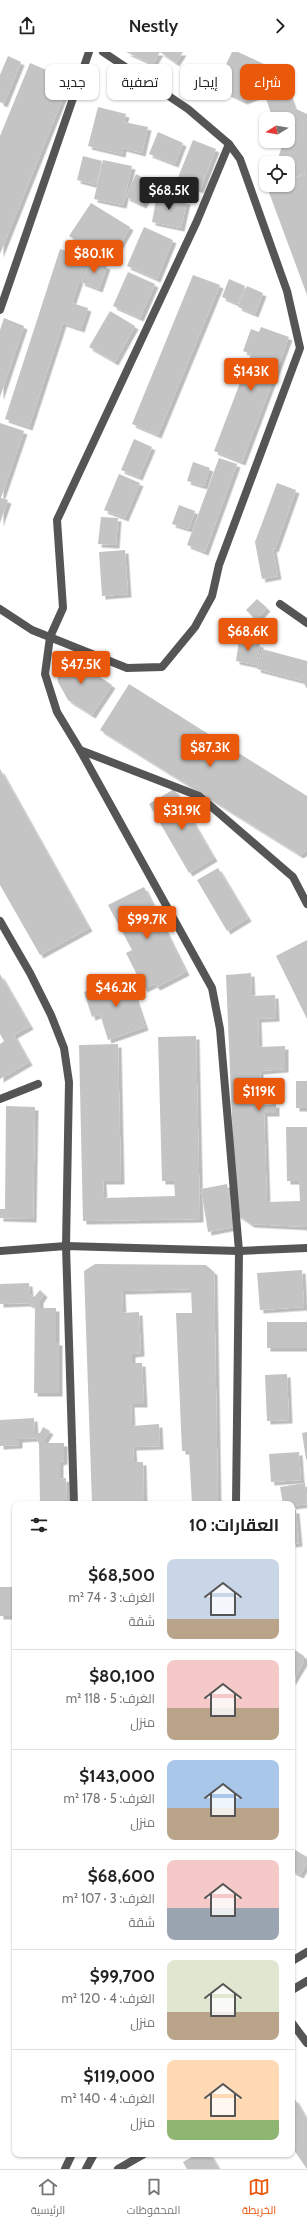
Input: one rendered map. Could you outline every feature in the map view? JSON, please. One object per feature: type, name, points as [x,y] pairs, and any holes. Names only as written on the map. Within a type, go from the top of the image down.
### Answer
[{"type":"street","points":[[0,310],[89,52]]},
{"type":"street","points":[[0,609],[32,630],[127,668],[162,667],[195,627],[212,596],[219,566],[300,348],[287,291],[240,159],[230,144],[188,109],[103,52]]},
{"type":"street","points":[[230,144],[197,221],[57,520],[63,608],[50,637],[45,674],[57,712],[80,750],[212,988],[220,1029],[239,1251],[236,1501]]},
{"type":"street","points":[[280,604],[307,623]]},
{"type":"street","points":[[80,750],[199,796],[293,877],[307,904]]},
{"type":"street","points":[[0,921],[30,973],[64,1048],[69,1082],[66,1246],[74,1501]]},
{"type":"street","points":[[0,1099],[38,1084]]},
{"type":"street","points":[[0,1251],[66,1246],[239,1251],[307,1248]]},
{"type":"street","points":[[295,1958],[307,1952]]},
{"type":"street","points":[[295,1988],[307,1981]]},
{"type":"street","points":[[295,2026],[307,2042]]},
{"type":"street","points":[[65,2169],[71,2157]]},
{"type":"street","points":[[86,2169],[92,2157]]},
{"type":"street","points":[[118,2169],[139,2157]]},
{"type":"building","points":[[126,52],[160,52],[153,64]]},
{"type":"building","points":[[160,52],[183,52],[176,63]]},
{"type":"building","points":[[232,52],[238,52],[264,64],[240,64],[240,99],[232,95],[232,64],[226,64]]},
{"type":"building","points":[[8,56],[21,62],[4,104],[0,102],[0,75]]},
{"type":"building","points":[[30,63],[45,69],[45,100],[62,100],[0,254],[0,136]]},
{"type":"building","points":[[266,100],[291,100],[294,108],[307,114],[307,172],[295,177],[295,156],[279,155],[281,148],[295,148],[295,112],[271,112]]},
{"type":"building","points":[[98,107],[126,114],[124,122],[148,127],[142,153],[123,148],[122,154],[88,146]]},
{"type":"building","points":[[158,132],[183,143],[175,164],[149,154]]},
{"type":"building","points":[[193,140],[216,149],[200,190],[177,180]]},
{"type":"building","points":[[83,156],[102,161],[96,185],[77,180]]},
{"type":"building","points":[[103,160],[132,166],[123,205],[94,199]]},
{"type":"building","points":[[136,174],[154,183],[143,205],[126,197]]},
{"type":"building","points":[[307,174],[307,295],[269,192],[295,192],[295,178]]},
{"type":"building","points":[[157,195],[187,201],[181,228],[152,222]]},
{"type":"building","points":[[91,203],[130,227],[117,250],[106,243],[99,254],[69,236]]},
{"type":"building","points":[[144,227],[173,240],[157,279],[127,266]]},
{"type":"building","points":[[60,249],[87,258],[72,303],[88,308],[81,329],[63,323],[29,427],[5,419]]},
{"type":"building","points":[[90,260],[107,266],[99,289],[81,282]]},
{"type":"building","points":[[128,272],[155,284],[140,318],[113,306]]},
{"type":"building","points":[[193,275],[220,285],[158,435],[132,424]]},
{"type":"building","points":[[229,279],[245,286],[238,304],[222,297]]},
{"type":"building","points":[[247,286],[263,293],[255,314],[238,307]]},
{"type":"building","points":[[110,311],[135,326],[115,362],[89,347]]},
{"type":"building","points":[[4,318],[24,326],[0,397],[0,330]]},
{"type":"building","points":[[261,327],[289,337],[242,462],[214,451],[251,354],[243,351],[251,329],[259,332]]},
{"type":"building","points":[[0,423],[24,431],[1,498],[8,500],[0,523]]},
{"type":"building","points":[[134,439],[152,447],[139,477],[121,470]]},
{"type":"building","points":[[219,458],[237,464],[205,552],[187,545]]},
{"type":"building","points":[[193,462],[210,468],[204,486],[187,481]]},
{"type":"building","points":[[119,474],[140,483],[125,518],[104,510]]},
{"type":"building","points":[[277,483],[296,490],[275,549],[273,548],[278,576],[262,579],[255,542]]},
{"type":"building","points":[[179,505],[195,511],[189,529],[172,524]]},
{"type":"building","points":[[101,517],[118,518],[116,545],[98,544]]},
{"type":"building","points":[[125,550],[128,594],[102,596],[99,552]]},
{"type":"building","points":[[257,599],[267,608],[256,620],[246,610]]},
{"type":"building","points":[[239,640],[260,644],[256,665],[236,661]]},
{"type":"building","points":[[262,649],[307,661],[307,689],[303,681],[257,669]]},
{"type":"building","points":[[65,654],[112,685],[92,715],[68,700],[58,682],[57,666]]},
{"type":"building","points":[[129,684],[307,796],[307,850],[300,855],[100,730]]},
{"type":"building","points":[[0,769],[89,928],[40,955],[0,885]]},
{"type":"building","points":[[174,789],[214,858],[189,873],[149,804]]},
{"type":"building","points":[[218,868],[248,918],[227,931],[197,880]]},
{"type":"building","points":[[144,887],[186,972],[157,987],[154,984],[144,989],[126,953],[132,950],[108,905]]},
{"type":"building","points":[[307,940],[307,1019],[276,956]]},
{"type":"building","points":[[251,973],[252,996],[275,995],[276,1018],[258,1019],[259,1047],[285,1046],[285,1069],[260,1071],[262,1105],[276,1104],[276,1113],[264,1113],[267,1202],[300,1201],[299,1181],[287,1181],[286,1127],[307,1127],[307,1227],[251,1224],[236,1214],[226,975]]},
{"type":"building","points":[[0,974],[30,1026],[14,1035],[29,1062],[0,1079],[0,1044],[4,1041],[0,1034]]},
{"type":"building","points":[[128,977],[145,1027],[108,1040],[100,1014],[92,1017],[84,992]]},
{"type":"building","points":[[196,1036],[200,1219],[83,1221],[79,1045],[118,1044],[121,1181],[103,1181],[104,1198],[175,1196],[174,1181],[162,1181],[158,1037]]},
{"type":"building","points":[[296,1081],[307,1081],[307,1108],[296,1108]]},
{"type":"building","points":[[6,1106],[35,1107],[33,1219],[0,1218],[0,1209],[5,1209]]},
{"type":"building","points":[[227,1184],[234,1227],[208,1232],[201,1189]]},
{"type":"building","points":[[95,1264],[206,1265],[214,1272],[218,1501],[192,1501],[189,1451],[182,1451],[176,1313],[192,1313],[191,1289],[122,1291],[123,1313],[139,1312],[141,1353],[132,1354],[132,1363],[142,1363],[144,1404],[131,1404],[132,1426],[159,1424],[160,1446],[133,1447],[134,1462],[143,1462],[144,1501],[92,1501],[84,1271]]},
{"type":"building","points":[[302,1270],[304,1307],[260,1310],[257,1273]]},
{"type":"building","points":[[29,1283],[30,1295],[34,1297],[40,1290],[44,1294],[40,1300],[40,1308],[56,1308],[56,1342],[59,1342],[59,1393],[34,1393],[35,1307],[27,1303],[0,1304],[0,1284]]},
{"type":"building","points":[[267,1322],[307,1322],[307,1348],[267,1348]]},
{"type":"building","points":[[287,1374],[289,1420],[267,1421],[265,1375]]},
{"type":"building","points":[[34,1418],[35,1433],[40,1433],[43,1427],[50,1431],[45,1439],[45,1443],[64,1443],[64,1461],[60,1462],[60,1479],[66,1478],[67,1501],[40,1501],[39,1444],[36,1438],[19,1439],[19,1445],[0,1446],[0,1420]]},
{"type":"building","points":[[307,1432],[307,1459],[306,1459],[302,1433]]},
{"type":"building","points":[[299,1452],[301,1480],[271,1482],[269,1454]]},
{"type":"building","points":[[305,1483],[307,1504],[295,1506],[295,1501],[282,1501],[280,1487]]},
{"type":"building","points":[[295,1510],[296,1510],[299,1543],[295,1544]]},
{"type":"building","points":[[0,1587],[12,1587],[12,1616],[0,1616]]},
{"type":"building","points":[[295,1650],[304,1656],[304,1662],[295,1677]]},
{"type":"building","points":[[295,1850],[307,1857],[307,1863],[300,1875],[295,1872]]},
{"type":"building","points":[[295,2099],[307,2120],[307,2169],[295,2151]]},
{"type":"building","points":[[192,2157],[212,2157],[219,2169],[187,2169],[183,2162]]}]
